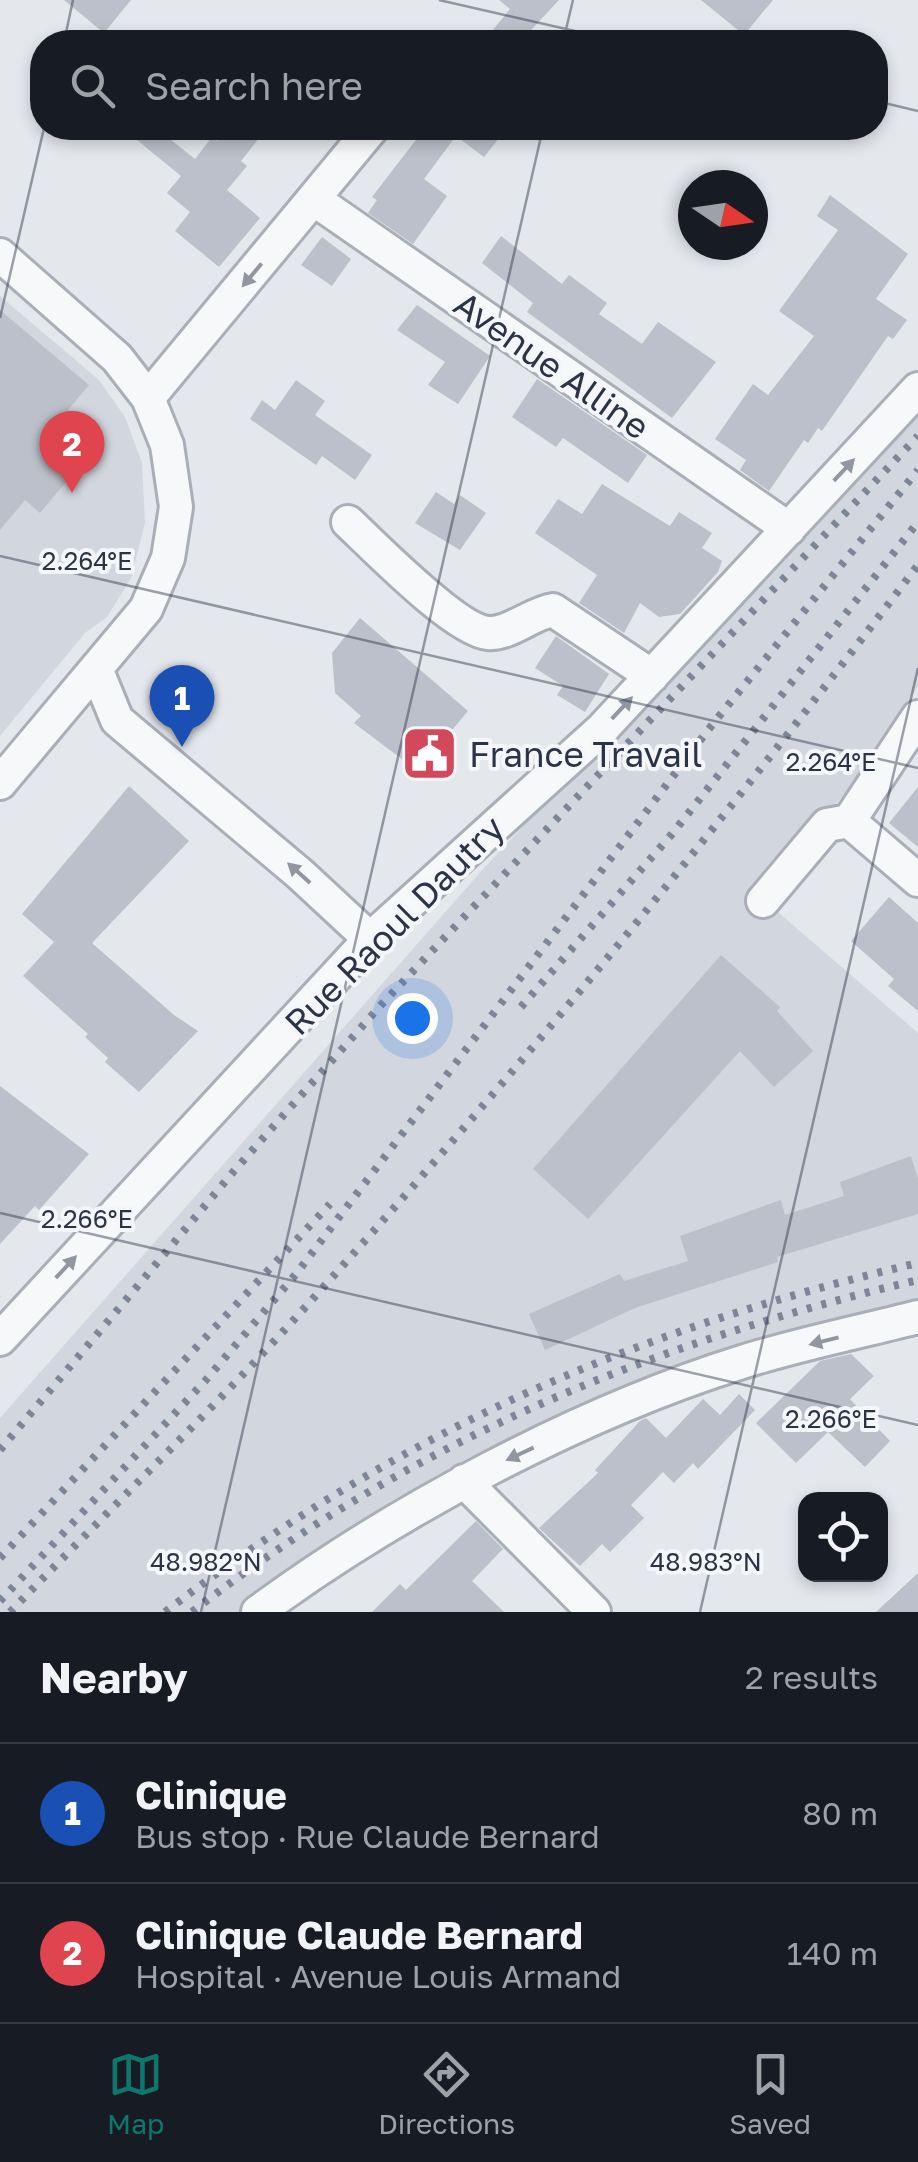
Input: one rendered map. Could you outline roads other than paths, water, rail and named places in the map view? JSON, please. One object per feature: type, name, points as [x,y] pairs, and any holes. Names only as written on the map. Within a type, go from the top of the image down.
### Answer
[{"type":"street","points":[[148,398],[362,140]]},
{"type":"street","name":"Avenue Alline","points":[[315,200],[789,529]]},
{"type":"street","points":[[0,254],[117,358],[148,398],[167,445],[176,506],[174,534],[160,582],[146,609],[0,782]]},
{"type":"street","name":"Rue Raoul Dautry","points":[[0,1338],[370,939],[473,842],[566,764],[918,389]]},
{"type":"street","points":[[348,522],[428,595],[474,629],[494,633],[554,610],[652,676]]},
{"type":"street","points":[[98,670],[117,720],[286,862],[370,939]]},
{"type":"street","points":[[55,715],[117,720]]},
{"type":"street","points":[[763,901],[827,826],[849,821],[918,717]]},
{"type":"street","points":[[849,821],[918,880]]},
{"type":"street","points":[[258,1612],[464,1481],[715,1371],[918,1317]]},
{"type":"street","points":[[464,1481],[594,1612]]},
{"type":"railway","points":[[0,1450],[234,1171],[381,1005],[918,436]]},
{"type":"railway","points":[[0,1601],[205,1381],[296,1274],[708,730],[918,470]]},
{"type":"railway","points":[[521,1007],[672,834],[918,522]]},
{"type":"railway","points":[[10,1612],[256,1361],[454,1140],[691,856],[918,565]]},
{"type":"railway","points":[[0,1558],[330,1204]]},
{"type":"railway","points":[[165,1612],[341,1491],[522,1395],[713,1320],[918,1263]]},
{"type":"railway","points":[[192,1612],[275,1551],[360,1497],[536,1406],[722,1335],[918,1280]]},
{"type":"place","name":"Clinique Claude Bernard","points":[[72,493]]},
{"type":"place","name":"Clinique","points":[[182,747]]},
{"type":"place","name":"France Travail","points":[[430,754]]}]
